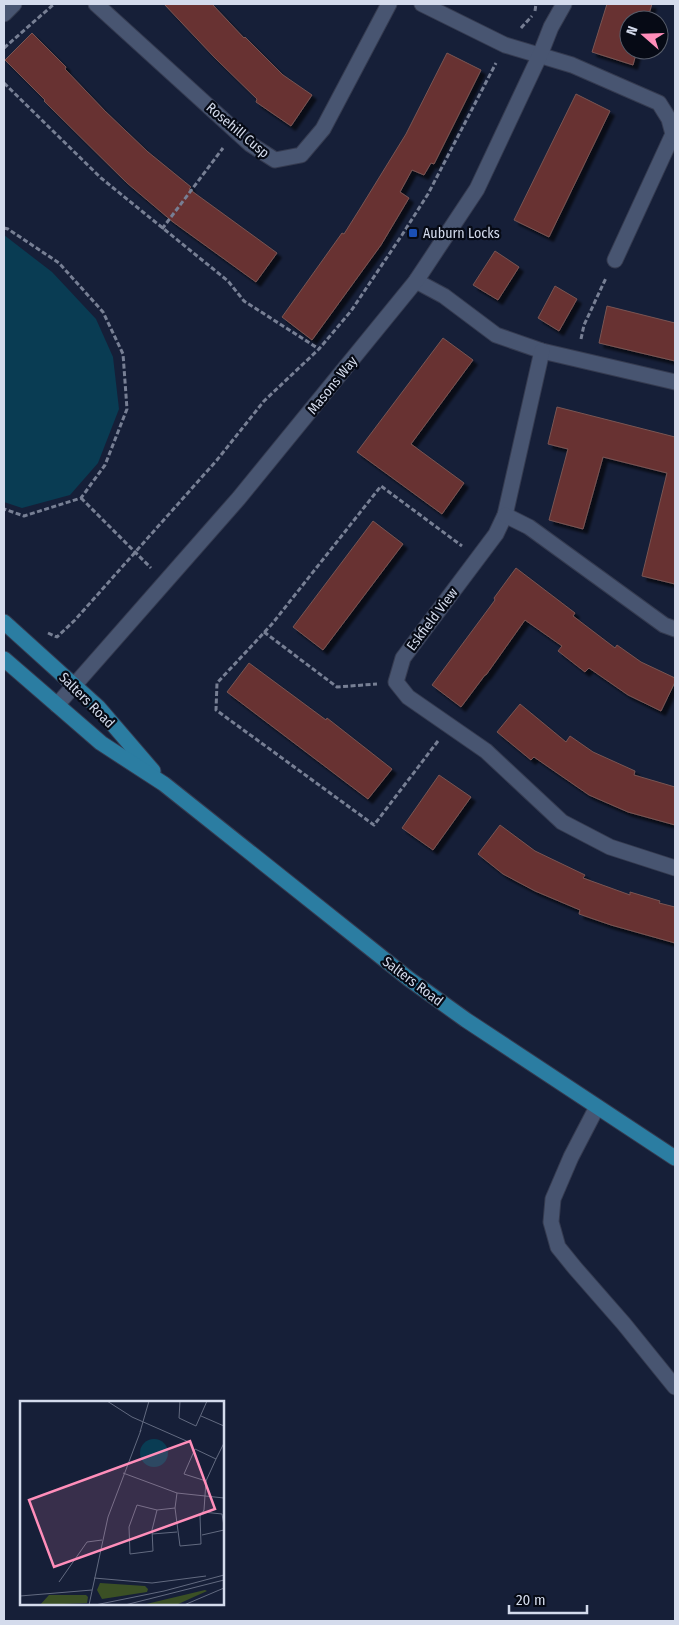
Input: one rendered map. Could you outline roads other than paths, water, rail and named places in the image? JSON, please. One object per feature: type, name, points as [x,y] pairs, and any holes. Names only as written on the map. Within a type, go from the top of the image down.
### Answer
[{"type":"main road","name":"Salters Road","points":[[4,622],[98,707],[164,784]]},
{"type":"main road","name":"Salters Road","points":[[4,659],[101,743],[164,784],[409,979],[466,1020],[675,1158]]},
{"type":"street","points":[[4,14],[14,4]]},
{"type":"street","name":"Rosehill Cusp","points":[[96,4],[250,144],[275,160],[301,155],[322,129],[389,4]]},
{"type":"street","points":[[422,4],[505,45],[572,65],[659,103],[673,125],[615,260]]},
{"type":"street","name":"Masons Way","points":[[551,27],[556,4]]},
{"type":"street","name":"Masons Way","points":[[57,705],[244,491],[416,281],[477,189],[540,55],[551,27],[564,4]]},
{"type":"street","points":[[416,281],[444,296],[496,335],[542,351],[675,382]]},
{"type":"street","name":"Eskfield View","points":[[542,351],[505,515],[496,534],[402,658],[396,682],[408,697],[486,752],[562,822],[610,847],[675,868]]},
{"type":"street","points":[[505,515],[530,527],[664,625],[675,629]]},
{"type":"street","points":[[597,1107],[571,1157],[553,1199],[551,1222],[558,1248],[624,1324],[675,1387]]},
{"type":"water","points":[[4,235],[52,272],[96,319],[113,357],[119,409],[98,463],[70,495],[22,508],[4,502]]},
{"type":"place","name":"Auburn Locks","points":[[413,233]]}]
